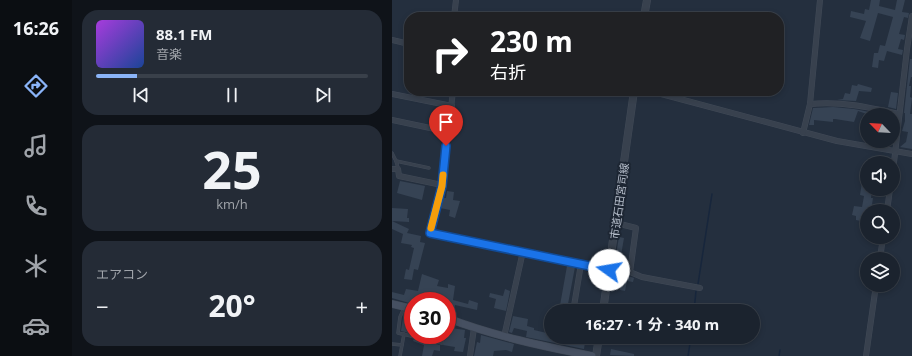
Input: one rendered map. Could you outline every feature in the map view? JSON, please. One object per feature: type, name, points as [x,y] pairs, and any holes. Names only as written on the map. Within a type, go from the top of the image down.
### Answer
[{"type":"main road","points":[[392,304],[404,307]]},
{"type":"main road","points":[[456,321],[504,337],[592,356]]},
{"type":"street","points":[[455,12],[456,0]]},
{"type":"street","points":[[645,12],[647,0]]},
{"type":"street","points":[[803,133],[810,104],[820,0]]},
{"type":"street","points":[[900,108],[909,49],[912,16]]},
{"type":"street","points":[[392,40],[404,43]]},
{"type":"street","points":[[392,94],[452,106]]},
{"type":"street","points":[[453,96],[442,186],[430,233],[609,270]]},
{"type":"street","name":"市道石田宮司線","points":[[604,304],[633,96]]},
{"type":"street","points":[[668,96],[803,133],[837,141],[912,154]]},
{"type":"street","points":[[810,104],[828,103],[859,105],[872,108]]},
{"type":"street","points":[[392,120],[449,132]]},
{"type":"street","points":[[895,156],[896,148]]},
{"type":"street","points":[[392,169],[398,169],[399,176],[442,186]]},
{"type":"street","points":[[616,224],[636,228],[630,272],[642,277],[700,288]]},
{"type":"street","points":[[504,337],[522,251]]},
{"type":"street","points":[[575,304],[581,264]]},
{"type":"street","points":[[866,356],[875,292]]},
{"type":"street","points":[[470,356],[474,328]]},
{"type":"street","points":[[596,356],[598,344]]},
{"type":"lane","points":[[392,153],[398,169]]},
{"type":"lane","points":[[396,161],[429,168]]},
{"type":"lane","points":[[400,356],[404,334],[398,333],[398,327],[404,307]]},
{"type":"lane","points":[[392,344],[402,345]]},
{"type":"building","points":[[871,0],[880,0],[879,6],[895,10],[897,0],[905,0],[902,12],[909,13],[908,18],[904,17],[899,34],[905,35],[904,40],[901,39],[898,49],[903,50],[902,55],[887,51],[884,61],[879,60],[878,68],[872,67],[874,53],[878,53],[880,45],[885,46],[893,17],[878,13],[870,41],[860,38],[866,21],[850,17],[851,11],[864,14],[865,9],[869,10]]},
{"type":"building","points":[[910,59],[912,59],[912,77],[909,86],[911,86],[910,97],[912,98],[910,114],[912,114],[912,149],[900,147],[906,142],[908,132],[902,131],[905,121],[904,113]]},
{"type":"building","points":[[858,84],[872,88],[871,92],[859,91],[856,101],[837,100],[843,99],[845,93],[850,94],[852,85],[857,86]]},
{"type":"building","points":[[891,92],[898,93],[896,108],[888,107]]},
{"type":"building","points":[[833,107],[854,109],[860,110],[860,112],[858,111],[854,122],[835,119],[833,119],[833,122],[814,120],[814,125],[809,125],[813,108]]},
{"type":"building","points":[[400,181],[425,186],[422,200],[397,193]]},
{"type":"building","points":[[447,191],[454,192],[453,200],[460,201],[455,218],[449,216],[450,210],[440,208],[443,198],[446,198]]},
{"type":"building","points":[[864,196],[871,196],[871,198],[873,198],[872,204],[863,204]]},
{"type":"building","points":[[854,206],[860,207],[860,221],[856,220],[856,216],[852,215]]},
{"type":"building","points":[[392,208],[408,209],[407,218],[409,218],[409,222],[392,221]]},
{"type":"building","points":[[392,221],[409,229],[407,233],[421,236],[420,242],[425,243],[418,270],[414,269],[412,280],[404,279],[406,269],[409,270],[414,248],[411,247],[412,245],[401,243],[403,234],[392,229]]},
{"type":"building","points":[[619,237],[624,238],[619,267],[614,267]]},
{"type":"building","points":[[567,266],[575,267],[568,304],[560,304]]},
{"type":"building","points":[[619,273],[634,278],[633,282],[627,281],[625,291],[620,290],[620,287],[614,286],[615,277],[618,277]]},
{"type":"building","points":[[422,274],[439,280],[437,286],[448,288],[448,284],[455,286],[454,292],[405,292],[406,289],[418,291]]},
{"type":"building","points":[[505,289],[510,291],[506,311],[494,308],[496,299],[489,297],[490,293],[503,296]]},
{"type":"building","points":[[392,292],[404,295],[404,302],[392,298]]},
{"type":"building","points":[[469,300],[478,303],[477,310],[456,305],[456,301],[468,304]]},
{"type":"building","points":[[404,315],[404,332],[401,331]]},
{"type":"building","points":[[513,316],[528,319],[527,326],[534,328],[534,330],[544,332],[544,341],[526,337],[527,331],[514,328],[512,333],[509,332]]},
{"type":"building","points":[[456,329],[465,330],[464,338],[466,338],[463,352],[454,351],[455,347],[443,345],[456,344]]},
{"type":"building","points":[[481,335],[514,344],[512,352],[506,350],[494,351],[493,356],[474,356],[477,342],[480,343]]},
{"type":"building","points":[[421,344],[440,345],[440,351],[434,350],[432,356],[422,356],[424,345]]},
{"type":"building","points":[[560,344],[585,344],[584,349]]},
{"type":"building","points":[[611,349],[634,354],[634,356],[610,355]]},
{"type":"waterway","points":[[698,284],[712,194]]},
{"type":"waterway","points":[[695,304],[696,291]]},
{"type":"waterway","points":[[688,356],[690,344]]},
{"type":"waterway","points":[[779,356],[780,350]]},
{"type":"slow traffic","points":[[431,228],[442,186],[443,175]]},
{"type":"route","points":[[446,146],[442,186],[430,233],[609,270]]}]
